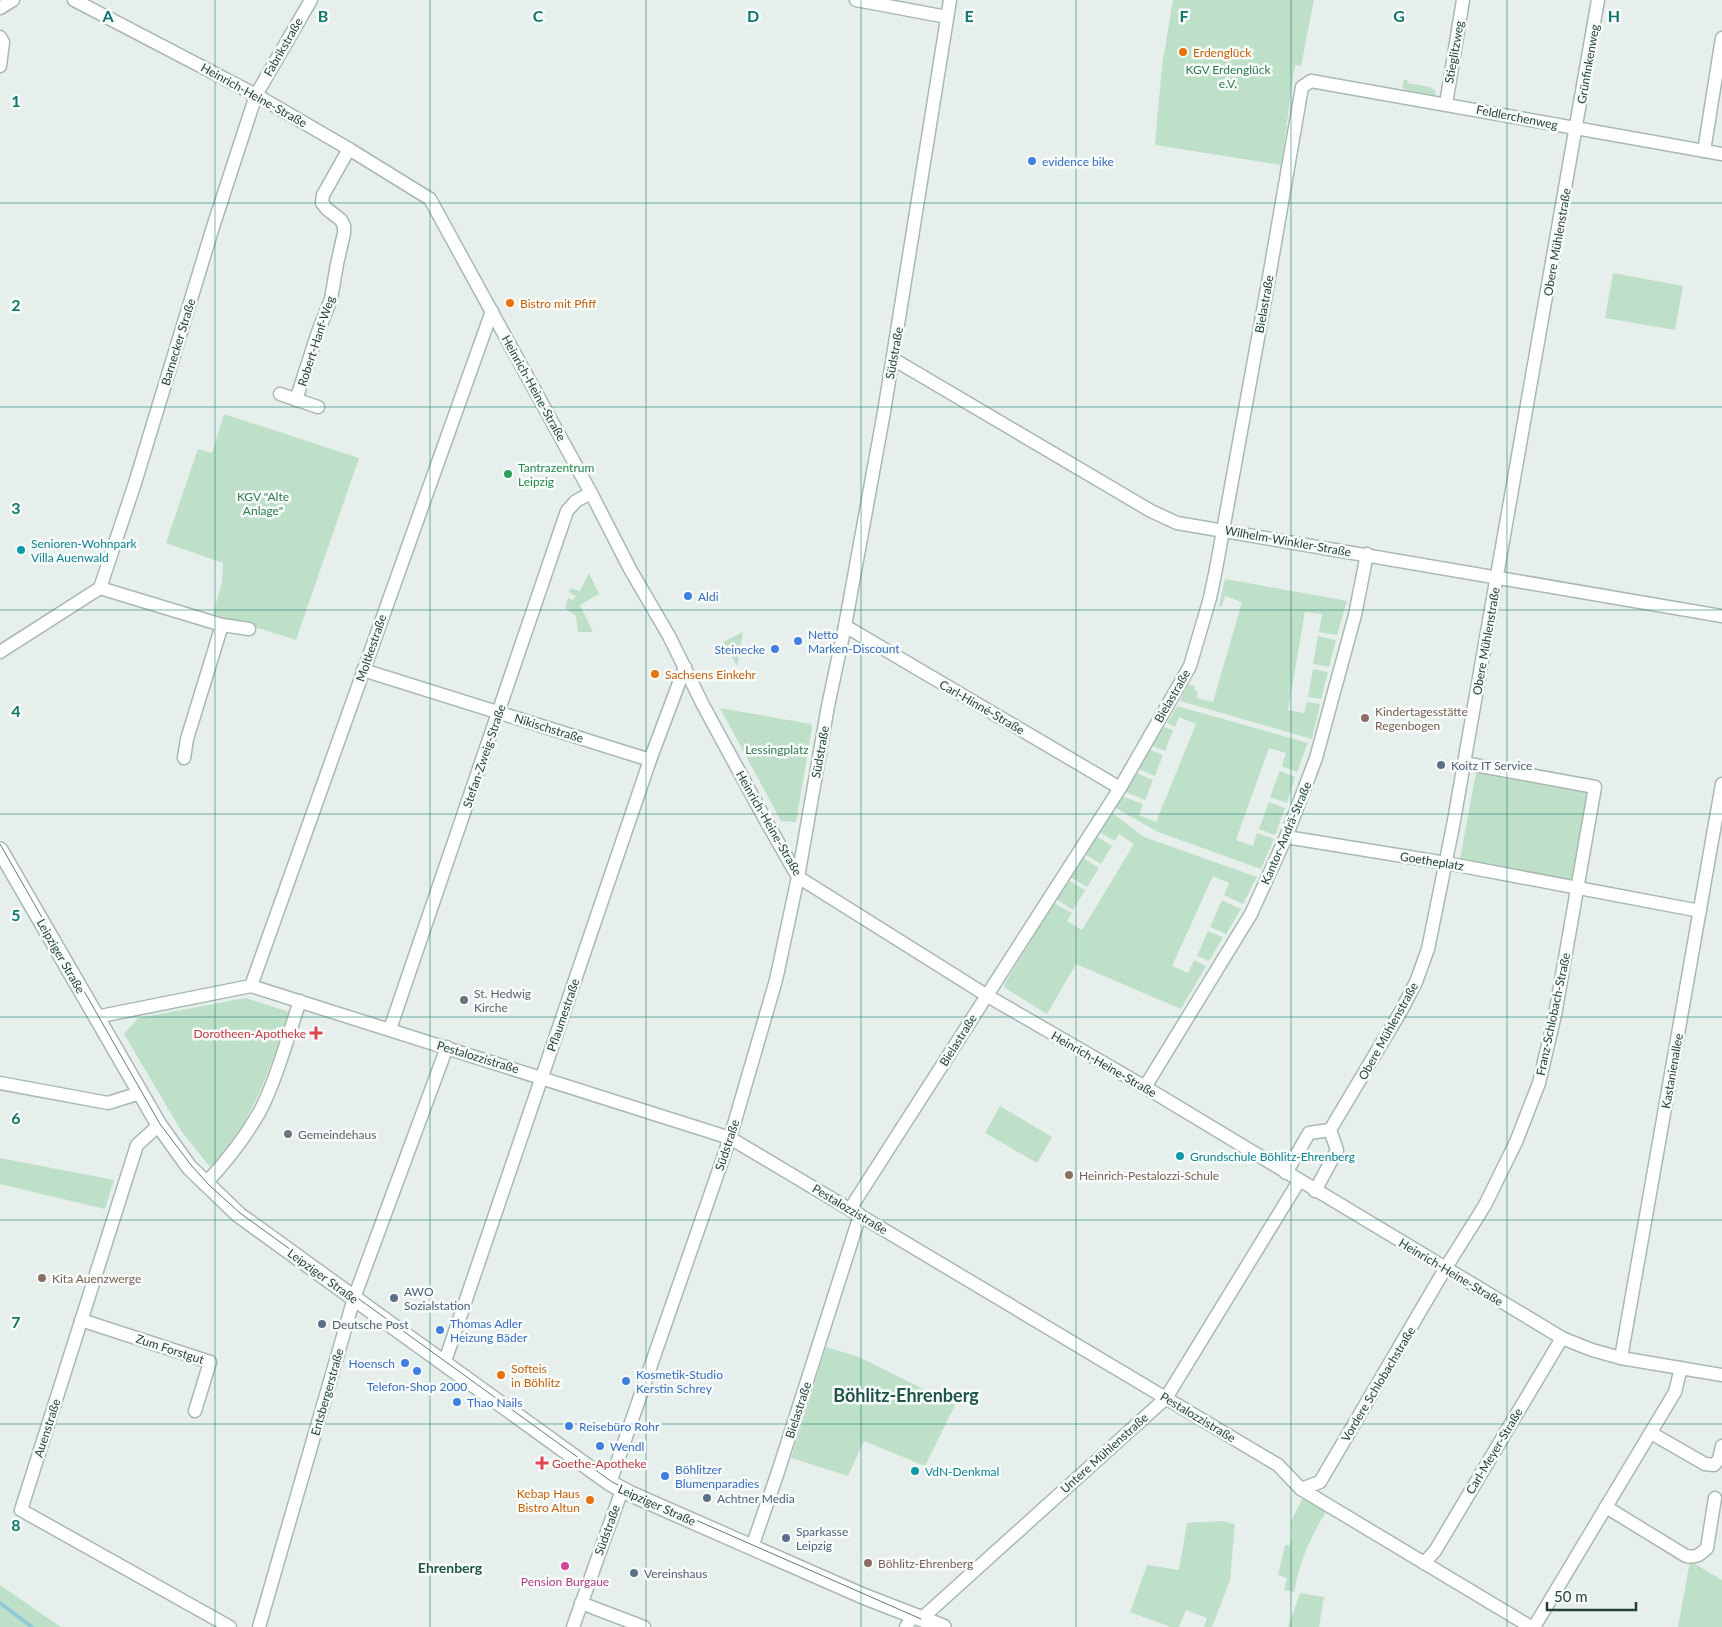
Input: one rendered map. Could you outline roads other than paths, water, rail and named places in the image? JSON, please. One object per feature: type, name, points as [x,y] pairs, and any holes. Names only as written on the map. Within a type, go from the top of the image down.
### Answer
[{"type":"street","points":[[0,8],[13,0]]},
{"type":"street","name":"Heinrich-Heine-Straße","points":[[74,0],[256,95],[430,199],[492,310],[630,569],[685,667],[703,705],[798,877],[986,995],[1145,1087],[1562,1338],[1592,1350],[1621,1358],[1722,1375]]},
{"type":"street","name":"Fabrikstraße","points":[[256,95],[311,0]]},
{"type":"street","points":[[856,0],[947,17]]},
{"type":"street","name":"Südstraße","points":[[573,1627],[616,1486],[730,1138],[776,980],[798,877],[826,715],[845,626],[893,359],[950,0]]},
{"type":"street","name":"Stieglitzweg","points":[[1446,104],[1463,0]]},
{"type":"street","name":"Grünfinkenweg","points":[[1577,129],[1598,0]]},
{"type":"street","points":[[0,37],[3,42],[0,66]]},
{"type":"street","points":[[1704,151],[1722,38]]},
{"type":"street","name":"Feldlerchenweg","points":[[1311,81],[1722,154]]},
{"type":"street","name":"Bielastraße","points":[[752,1547],[778,1472],[855,1212],[986,995],[1120,788],[1190,666],[1210,598],[1302,87],[1311,81]]},
{"type":"street","name":"Barnecker Straße","points":[[100,588],[135,483],[256,95]]},
{"type":"street","name":"Obere Mühlenstraße","points":[[1330,1130],[1401,1011],[1416,982],[1428,949],[1446,863],[1498,577],[1577,129]]},
{"type":"street","name":"Robert-Hanf-Weg","points":[[296,400],[331,299],[344,233],[344,226],[341,220],[322,203],[323,195],[349,149]]},
{"type":"street","name":"Moltkestraße","points":[[251,986],[492,310]]},
{"type":"street","name":"Wilhelm-Winkler-Straße","points":[[893,359],[1151,511],[1177,523],[1722,616]]},
{"type":"street","name":"Robert-Hanf-Weg","points":[[280,394],[318,407]]},
{"type":"street","name":"Stefan-Zweig-Straße","points":[[390,1029],[568,512],[576,502],[591,493]]},
{"type":"street","name":"Kantor-Andrä-Straße","points":[[1145,1087],[1251,914],[1286,838],[1316,758],[1355,615],[1367,554]]},
{"type":"street","points":[[0,652],[100,588],[222,625],[249,629]]},
{"type":"street","points":[[184,758],[187,739],[222,625]]},
{"type":"street","name":"Carl-Hinné-Straße","points":[[845,626],[1120,788]]},
{"type":"street","name":"Pflaumestraße","points":[[444,1364],[650,760],[685,667]]},
{"type":"street","name":"Nikischstraße","points":[[363,670],[650,760]]},
{"type":"street","points":[[1464,763],[1595,787],[1577,887]]},
{"type":"street","name":"Kastanienallee","points":[[1621,1358],[1722,784]]},
{"type":"street","name":"Goetheplatz","points":[[1286,838],[1446,863],[1700,911]]},
{"type":"street","name":"Leipziger Straße","points":[[0,850],[159,1125],[177,1152],[205,1184],[239,1214],[444,1364],[616,1486],[913,1620],[943,1627]]},
{"type":"street","name":"Franz-Schlobach-Straße","points":[[1445,1269],[1485,1205],[1516,1142],[1539,1084],[1556,1015],[1577,887]]},
{"type":"street","name":"Pestalozzistraße","points":[[96,1017],[251,986],[730,1138],[1278,1465],[1301,1489],[1533,1627]]},
{"type":"street","points":[[205,1184],[232,1154],[260,1112],[300,1001]]},
{"type":"street","name":"Entsbergerstraße","points":[[259,1627],[354,1298],[447,1047]]},
{"type":"street","points":[[0,1083],[108,1103],[140,1093]]},
{"type":"street","name":"Auenstraße","points":[[159,1125],[137,1145],[21,1510],[230,1627]]},
{"type":"street","points":[[1286,1172],[1309,1133],[1330,1130],[1337,1150],[1315,1191]]},
{"type":"street","name":"Untere Mühlenstraße","points":[[913,1620],[1166,1398],[1299,1181]]},
{"type":"street","name":"Vordere Schlobachstraße","points":[[1301,1489],[1320,1482],[1445,1269]]},
{"type":"street","name":"Zum Forstgut","points":[[81,1320],[210,1362],[196,1412]]},
{"type":"street","name":"Carl-Meyer-Straße","points":[[1424,1563],[1435,1551],[1562,1338]]},
{"type":"street","points":[[1533,1627],[1675,1392],[1681,1368]]},
{"type":"street","points":[[1651,1432],[1705,1464],[1714,1465],[1719,1459],[1722,1446]]},
{"type":"street","points":[[1606,1507],[1686,1556],[1694,1557],[1701,1554],[1706,1548],[1714,1498]]},
{"type":"street","points":[[581,1603],[644,1627]]},
{"type":"waterway","points":[[0,1603],[32,1627]]},
{"type":"tram line","points":[[0,844],[160,1124],[191,1165],[209,1185],[240,1213],[612,1482],[921,1619]]},
{"type":"place","name":"Erdenglück","points":[[1183,52]]},
{"type":"place","name":"evidence bike","points":[[1032,161]]},
{"type":"place","name":"Bistro mit Pfiff","points":[[510,303]]},
{"type":"place","name":"Tantrazentrum Leipzig","points":[[508,474]]},
{"type":"place","name":"Senioren-Wohnpark Villa Auenwald","points":[[21,550]]},
{"type":"place","name":"Aldi","points":[[688,596]]},
{"type":"place","name":"Netto Marken-Discount","points":[[798,641]]},
{"type":"place","name":"Steinecke","points":[[775,649]]},
{"type":"place","name":"Sachsens Einkehr","points":[[655,674]]},
{"type":"place","name":"Kindertagesstätte Regenbogen","points":[[1365,718]]},
{"type":"place","name":"Koitz IT Service","points":[[1441,765]]},
{"type":"place","name":"St. Hedwig Kirche","points":[[464,1000]]},
{"type":"place","name":"Dorotheen-Apotheke","points":[[316,1033]]},
{"type":"place","name":"Gemeindehaus","points":[[288,1134]]},
{"type":"place","name":"Grundschule Böhlitz-Ehrenberg","points":[[1180,1156]]},
{"type":"place","name":"Heinrich-Pestalozzi-Schule","points":[[1069,1175]]},
{"type":"place","name":"Kita Auenzwerge","points":[[42,1278]]},
{"type":"place","name":"AWO Sozialstation","points":[[394,1298]]},
{"type":"place","name":"Deutsche Post","points":[[322,1324]]},
{"type":"place","name":"Thomas Adler Heizung Bäder","points":[[440,1330]]},
{"type":"place","name":"Hoensch","points":[[405,1363]]},
{"type":"place","name":"Telefon-Shop 2000","points":[[417,1371]]},
{"type":"place","name":"Softeis in Böhlitz","points":[[501,1375]]},
{"type":"place","name":"Kosmetik-Studio Kerstin Schrey","points":[[626,1381]]},
{"type":"place","name":"Thao Nails","points":[[457,1402]]},
{"type":"place","name":"Reisebüro Rohr","points":[[569,1426]]},
{"type":"place","name":"Wendl","points":[[600,1446]]},
{"type":"place","name":"Goethe-Apotheke","points":[[542,1463]]},
{"type":"place","name":"VdN-Denkmal","points":[[915,1471]]},
{"type":"place","name":"Böhlitzer Blumenparadies","points":[[665,1476]]},
{"type":"place","name":"Achtner Media","points":[[707,1498]]},
{"type":"place","name":"Kebap Haus Bistro Altun","points":[[590,1500]]},
{"type":"place","name":"Sparkasse Leipzig","points":[[786,1538]]},
{"type":"place","name":"Böhlitz-Ehrenberg","points":[[868,1563]]},
{"type":"place","name":"Pension Burgaue","points":[[565,1566]]},
{"type":"place","name":"Vereinshaus","points":[[634,1573]]},
{"type":"district","name":"Böhlitz-Ehrenberg","points":[[906,1395]]},
{"type":"district","name":"Ehrenberg","points":[[450,1567]]},
{"type":"park label","name":"KGV Erdenglück e.V.","points":[[1228,76]]},
{"type":"park label","name":"KGV \"Alte Anlage\"","points":[[263,503]]},
{"type":"park label","name":"Lessingplatz","points":[[777,749]]}]
